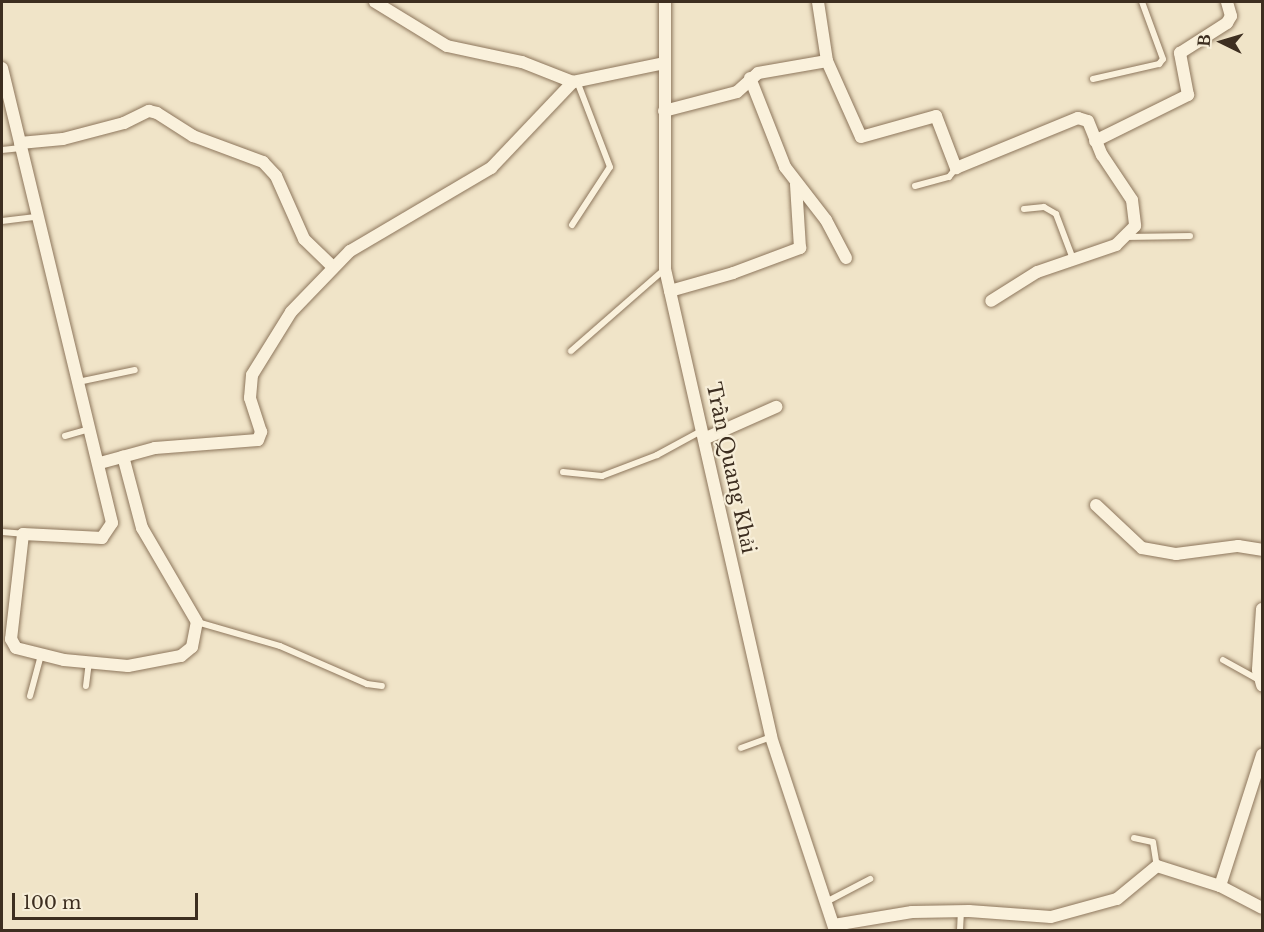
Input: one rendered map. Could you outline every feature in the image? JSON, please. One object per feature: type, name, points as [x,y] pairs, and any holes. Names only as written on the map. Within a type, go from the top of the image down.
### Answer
[{"type":"street","points":[[375,2],[447,46],[522,62],[575,82],[665,63]]},
{"type":"street","name":"Trần Quang Khải","points":[[665,2],[665,269],[705,434],[771,736],[834,928]]},
{"type":"street","points":[[818,2],[827,61],[856,132],[867,138],[936,116],[956,168],[1078,117],[1088,121],[1095,141],[1132,200],[1135,226],[1128,237],[1116,245],[1024,278],[991,301]]},
{"type":"street","points":[[1095,141],[1188,95],[1180,52],[1227,23],[1231,16],[1227,2]]},
{"type":"street","points":[[664,111],[737,92],[750,78],[827,61]]},
{"type":"street","points":[[2,68],[36,216],[112,513],[109,532],[91,539],[23,534],[12,643],[40,655],[89,663],[128,666],[182,656],[192,647],[197,622],[142,528],[123,456]]},
{"type":"street","points":[[750,78],[796,184],[826,220],[846,258]]},
{"type":"street","points":[[100,463],[155,448],[258,440],[261,432],[250,398],[252,375],[284,321],[332,266],[366,241],[491,168],[575,82]]},
{"type":"street","points":[[20,146],[63,139],[124,123],[149,111],[157,113],[193,136],[263,162],[276,176],[304,239],[332,266]]},
{"type":"street","points":[[670,291],[733,273],[800,248],[796,184]]},
{"type":"street","points":[[705,434],[776,406]]},
{"type":"street","points":[[1096,505],[1142,548],[1176,554],[1238,546],[1263,550]]},
{"type":"street","points":[[1261,683],[1263,609]]},
{"type":"street","points":[[1220,886],[1263,755]]},
{"type":"street","points":[[834,928],[902,913],[961,911],[1051,917],[1117,898],[1157,866],[1220,886],[1263,908]]},
{"type":"lane","points":[[1093,79],[1159,64],[1163,59],[1142,2]]},
{"type":"lane","points":[[572,225],[610,167],[575,82]]},
{"type":"lane","points":[[2,150],[20,146]]},
{"type":"lane","points":[[915,186],[949,177],[956,168]]},
{"type":"lane","points":[[1024,209],[1044,207],[1056,214],[1073,260]]},
{"type":"lane","points":[[2,221],[36,216]]},
{"type":"lane","points":[[1128,237],[1190,236]]},
{"type":"lane","points":[[571,351],[665,269]]},
{"type":"lane","points":[[78,382],[135,370]]},
{"type":"lane","points":[[65,436],[91,429]]},
{"type":"lane","points":[[562,472],[602,476],[705,434]]},
{"type":"lane","points":[[2,532],[23,534]]},
{"type":"lane","points":[[197,622],[280,646],[367,684],[382,686]]},
{"type":"lane","points":[[30,696],[40,655]]},
{"type":"lane","points":[[1222,660],[1261,683]]},
{"type":"lane","points":[[86,686],[89,663]]},
{"type":"lane","points":[[741,748],[771,736]]},
{"type":"lane","points":[[1134,838],[1153,842],[1157,866]]},
{"type":"lane","points":[[826,902],[870,879]]},
{"type":"lane","points":[[960,930],[961,911]]}]
